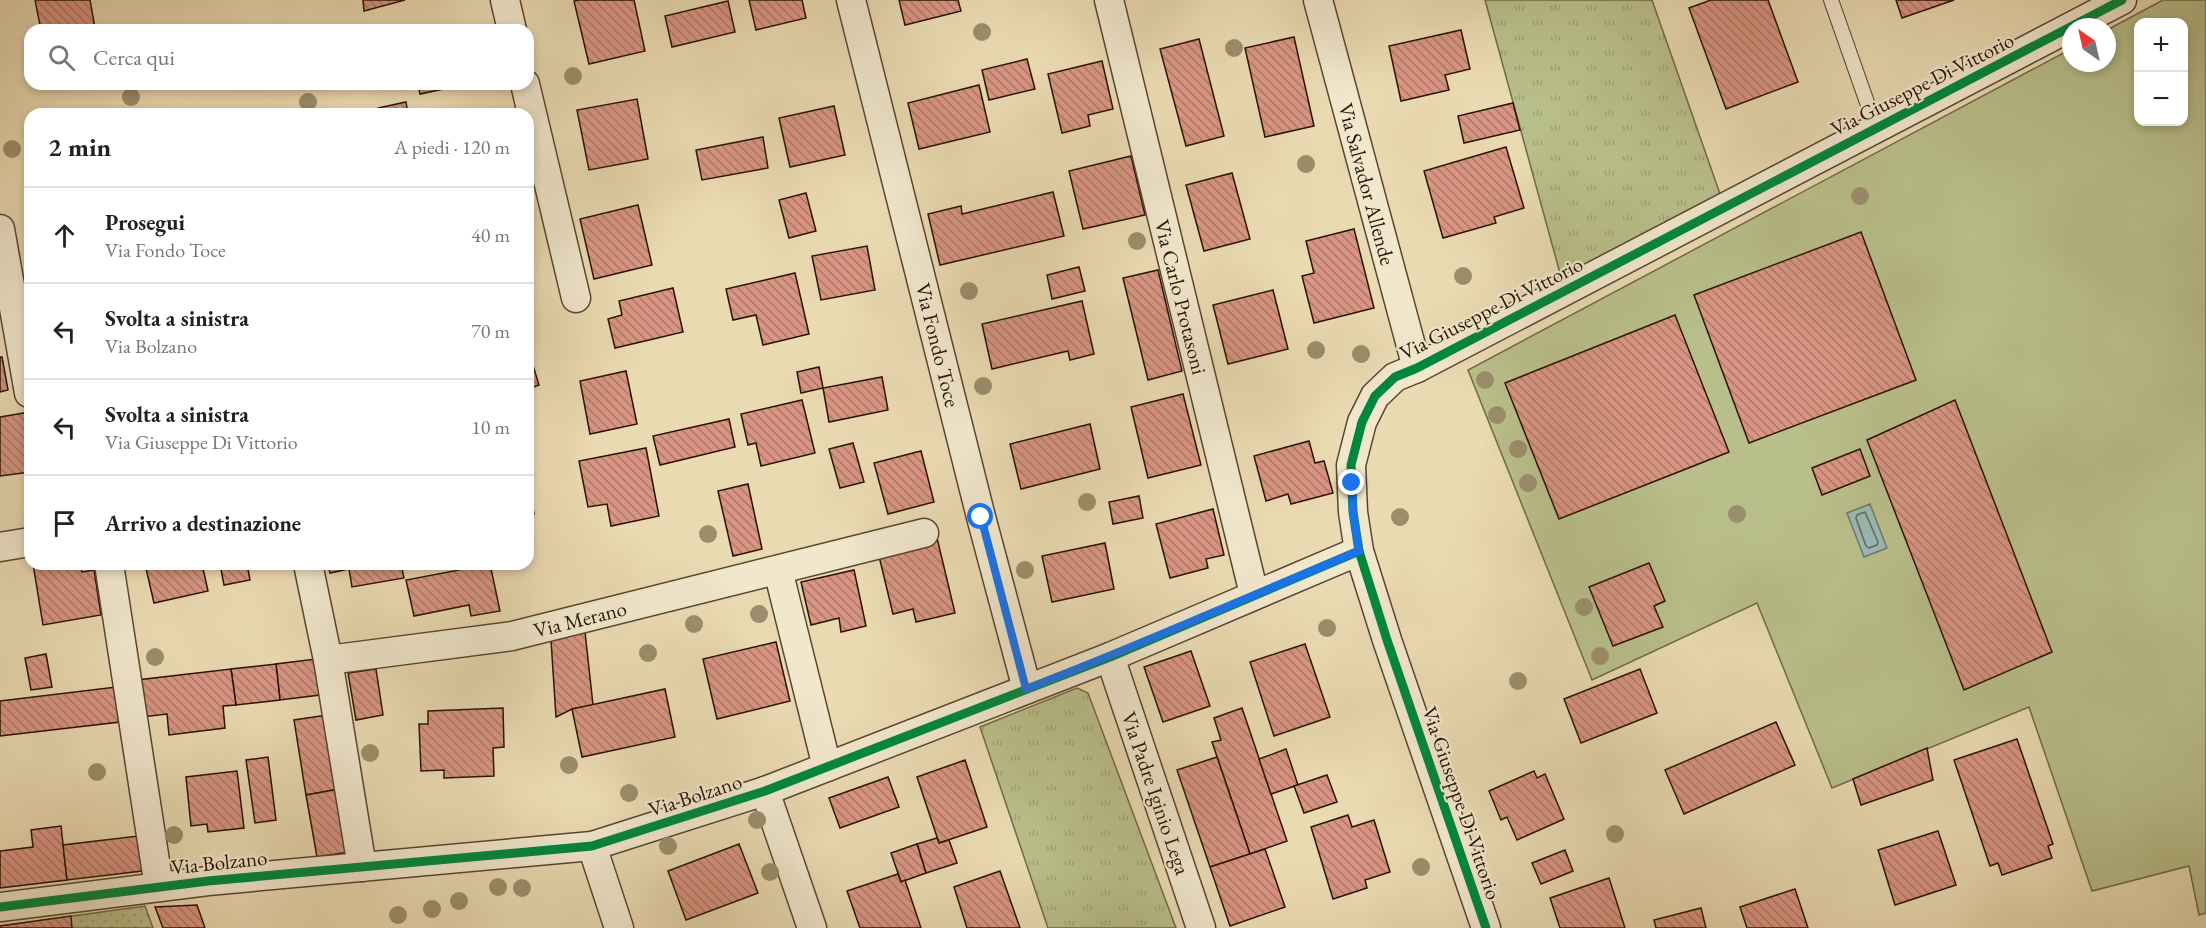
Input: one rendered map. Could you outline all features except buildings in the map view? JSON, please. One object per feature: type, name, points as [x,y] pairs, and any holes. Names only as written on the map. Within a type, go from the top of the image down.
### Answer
[{"type":"street","points":[[505,0],[511,24]]},
{"type":"street","name":"Via Fondo Toce","points":[[851,0],[1026,689]]},
{"type":"street","name":"Via Carlo Protasoni","points":[[1108,0],[1254,594]]},
{"type":"street","name":"Via Salvador Allende","points":[[1318,0],[1417,368]]},
{"type":"street","name":"Via Giuseppe Di Vittorio","points":[[1486,928],[1387,640],[1359,551],[1353,512],[1351,465],[1362,422],[1375,396],[1395,377],[1417,368],[2122,0]]},
{"type":"street","points":[[526,90],[531,108]]},
{"type":"street","points":[[534,122],[576,298]]},
{"type":"street","points":[[0,229],[24,365]]},
{"type":"street","name":"Via Merano","points":[[328,660],[512,636],[924,533]]},
{"type":"street","points":[[0,547],[24,543]]},
{"type":"street","name":"Via Bolzano","points":[[0,907],[159,886],[592,846],[765,791],[1110,657],[1359,551]]},
{"type":"street","points":[[110,570],[159,886]]},
{"type":"street","points":[[309,570],[328,660],[362,867]]},
{"type":"street","points":[[778,570],[827,767]]},
{"type":"street","name":"Via Padre Iginio Lega","points":[[1110,657],[1202,928]]},
{"type":"street","points":[[765,791],[812,928]]},
{"type":"street","points":[[592,846],[619,928]]},
{"type":"lane","points":[[1831,0],[1876,128]]},
{"type":"green space","points":[[1485,0],[1652,0],[1720,194],[1561,277]]},
{"type":"green space","points":[[2163,0],[2206,0],[2206,913],[2199,915],[2189,866],[2092,891],[2029,707],[1832,788],[1757,603],[1592,680],[1468,370],[2062,54],[2062,72],[2116,72],[2116,25]]},
{"type":"green space","points":[[1077,688],[1088,693],[1176,928],[1048,928],[980,727]]},
{"type":"green space","points":[[145,906],[153,928],[0,928],[0,926]]},
{"type":"water","points":[[1870,504],[1887,548],[1864,557],[1847,513]]},
{"type":"cycle path","points":[[1486,928],[1387,640],[1359,551],[1353,512],[1351,465],[1362,422],[1375,396],[1395,377],[1417,368],[2122,0]]},
{"type":"cycle path","points":[[0,907],[208,881],[592,846],[765,791],[1110,657],[1359,551]]},
{"type":"route","points":[[981,517],[1026,689],[1110,657],[1359,551],[1353,512],[1352,483]]}]
